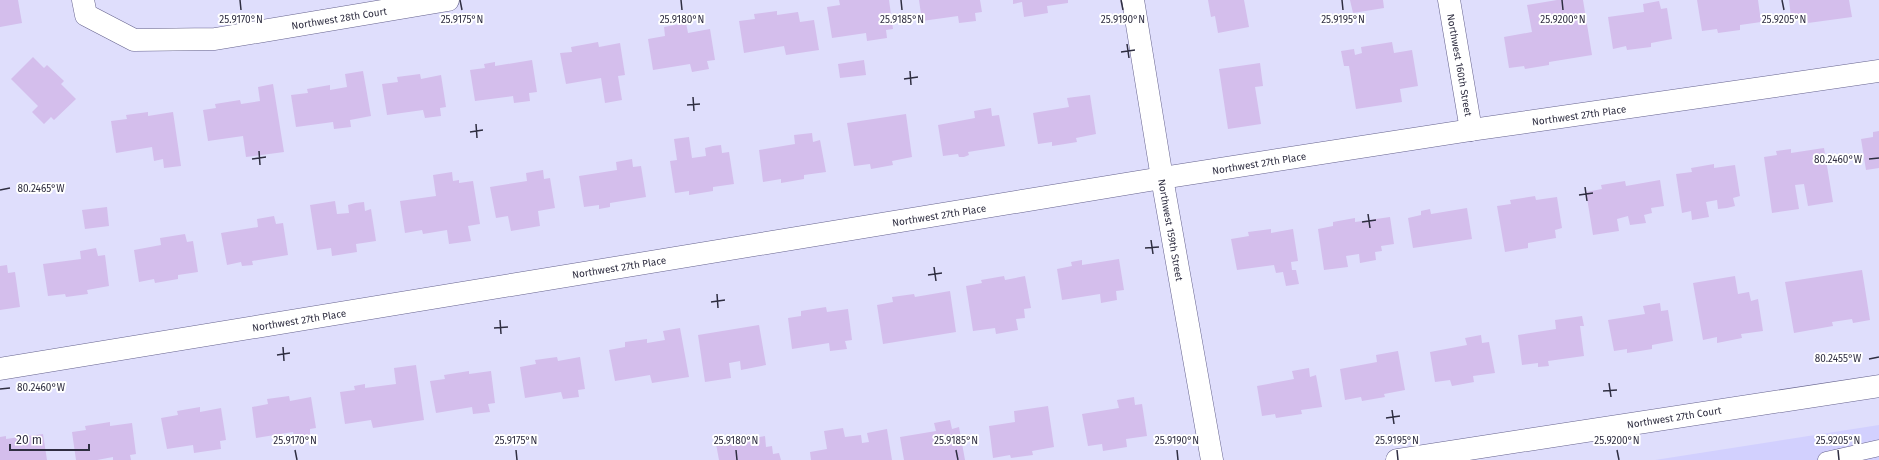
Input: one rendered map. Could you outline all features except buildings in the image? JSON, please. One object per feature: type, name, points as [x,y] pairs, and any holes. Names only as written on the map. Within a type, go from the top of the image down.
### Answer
[{"type":"street","name":"Northwest 28th Court","points":[[83,0],[86,15],[134,40],[215,39],[448,0]]},
{"type":"street","name":"Northwest 159th Street","points":[[1133,0],[1162,178],[1212,460]]},
{"type":"street","name":"Northwest 160th Street","points":[[1449,0],[1471,130]]},
{"type":"street","name":"Northwest 27th Place","points":[[0,369],[1162,178],[1471,130],[1879,71]]},
{"type":"street","name":"Northwest 27th Court","points":[[1397,460],[1879,386]]},
{"type":"lane","points":[[1826,460],[1879,448]]},
{"type":"shaded area","points":[[1879,425],[1879,460],[1655,460]]}]
